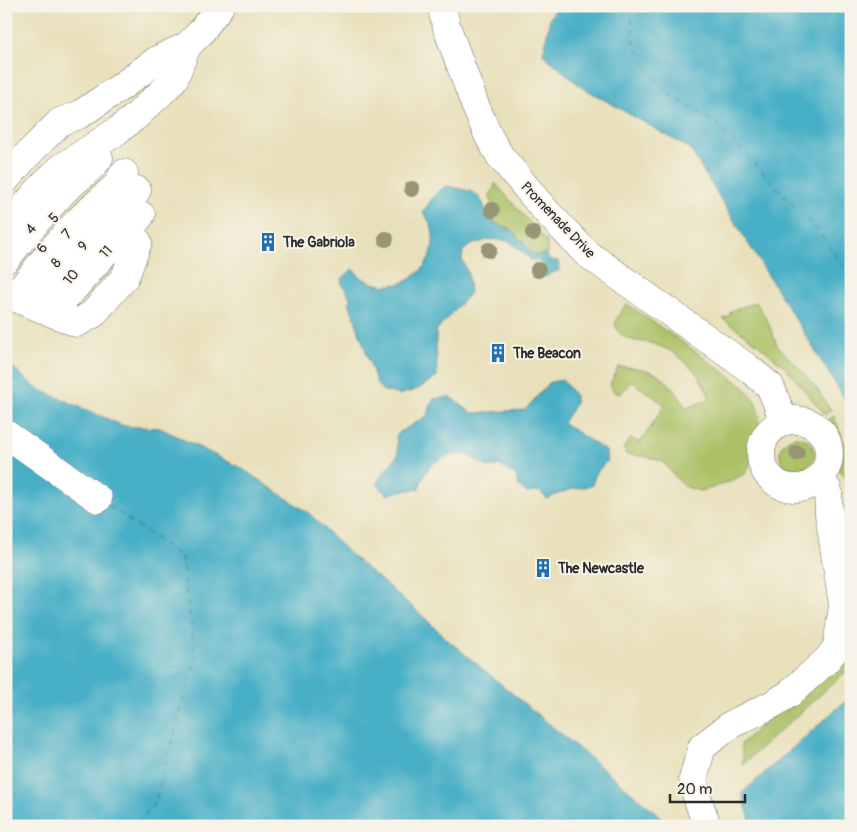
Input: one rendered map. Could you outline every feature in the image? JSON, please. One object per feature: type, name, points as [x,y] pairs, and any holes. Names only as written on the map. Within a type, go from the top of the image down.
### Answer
[{"type":"street","points":[[6,179],[60,122],[79,115],[158,60],[187,46],[200,33],[220,6]]},
{"type":"street","name":"Promenade Drive","points":[[441,6],[446,28],[475,105],[489,137],[500,156],[544,209],[586,253],[748,368],[770,386],[784,421]]},
{"type":"street","points":[[34,303],[73,305],[96,278],[125,188],[117,131],[134,118],[174,79],[187,46]]},
{"type":"street","points":[[6,158],[50,112],[79,115]]},
{"type":"street","points":[[79,115],[81,128],[125,188]]},
{"type":"street","points":[[6,199],[37,163],[69,132],[79,115]]},
{"type":"street","name":"4","points":[[6,259],[64,192],[94,166],[125,188]]},
{"type":"street","points":[[6,228],[45,183],[61,168],[125,188]]},
{"type":"street","name":"5","points":[[34,303],[60,210],[125,188]]},
{"type":"street","name":"9","points":[[34,303],[92,236],[130,202],[125,188]]},
{"type":"street","points":[[796,420],[807,422],[817,427],[824,435],[828,446],[829,457],[826,468],[819,478],[811,484],[800,488],[789,488],[778,484],[769,477],[763,468],[760,456],[766,435],[774,426],[784,421],[796,420]]},
{"type":"street","points":[[6,434],[98,499]]},
{"type":"street","points":[[704,819],[692,779],[702,747],[732,724],[789,694],[826,660],[837,646],[843,605],[829,514],[828,490],[819,478]]},
{"type":"green space","points":[[495,183],[547,242],[547,254],[538,255],[532,253],[527,249],[523,241],[518,240],[510,228],[499,225],[488,218],[495,209],[489,196],[494,189]]},
{"type":"green space","points":[[756,302],[768,322],[777,345],[812,382],[831,410],[825,415],[785,367],[758,344],[723,319],[729,316],[731,311]]},
{"type":"green space","points":[[627,304],[742,385],[755,401],[760,417],[750,453],[751,462],[746,473],[731,481],[700,491],[686,487],[662,461],[626,454],[624,447],[631,438],[640,443],[665,405],[631,381],[621,394],[614,392],[610,384],[618,367],[642,369],[659,376],[673,388],[686,408],[710,399],[701,380],[679,357],[660,346],[629,339],[618,331],[616,320]]},
{"type":"green space","points":[[834,416],[843,440],[851,448],[851,483],[838,470],[842,453],[838,437],[829,419]]},
{"type":"green space","points":[[797,437],[809,442],[814,454],[809,466],[797,471],[785,466],[780,454],[785,442]]},
{"type":"green space","points":[[851,492],[851,558],[843,508],[850,500],[848,496]]},
{"type":"green space","points":[[851,652],[851,667],[742,765],[741,744],[778,710],[787,710]]},
{"type":"water","points":[[558,6],[851,6],[851,406],[689,148],[580,86],[543,54],[550,18]]},
{"type":"water","points":[[447,186],[470,191],[479,197],[488,218],[514,231],[518,240],[523,240],[532,253],[538,255],[547,254],[548,260],[558,261],[559,271],[553,272],[546,277],[543,276],[543,269],[539,260],[531,260],[509,241],[491,239],[471,245],[463,251],[462,260],[468,273],[470,293],[436,331],[437,377],[418,389],[399,395],[382,390],[377,384],[349,302],[350,299],[341,280],[353,268],[361,277],[375,284],[389,285],[402,283],[414,276],[424,267],[430,255],[433,241],[431,226],[423,212],[436,194]]},
{"type":"water","points":[[6,361],[36,388],[124,426],[160,428],[241,468],[309,513],[351,555],[416,610],[449,641],[660,816],[664,826],[6,826]]},
{"type":"water","points":[[563,380],[575,396],[575,404],[563,423],[606,451],[607,461],[597,472],[592,486],[569,490],[547,499],[539,491],[527,493],[518,485],[516,476],[499,465],[489,468],[470,456],[462,454],[443,458],[433,464],[423,477],[419,489],[400,491],[387,495],[377,484],[398,455],[396,436],[427,416],[433,399],[450,397],[472,413],[525,410],[550,382]]},
{"type":"water","points":[[851,696],[851,826],[736,826],[750,820],[742,793]]},
{"type":"ferry route","points":[[630,6],[635,45],[650,73],[671,95],[715,122],[820,233],[851,278]]},
{"type":"ferry route","points":[[109,506],[181,556],[196,657],[155,803],[135,826]]},
{"type":"place","name":"The Gabriola","points":[[268,242]]},
{"type":"place","name":"The Beacon","points":[[498,353]]},
{"type":"place","name":"The Newcastle","points":[[543,568]]}]
